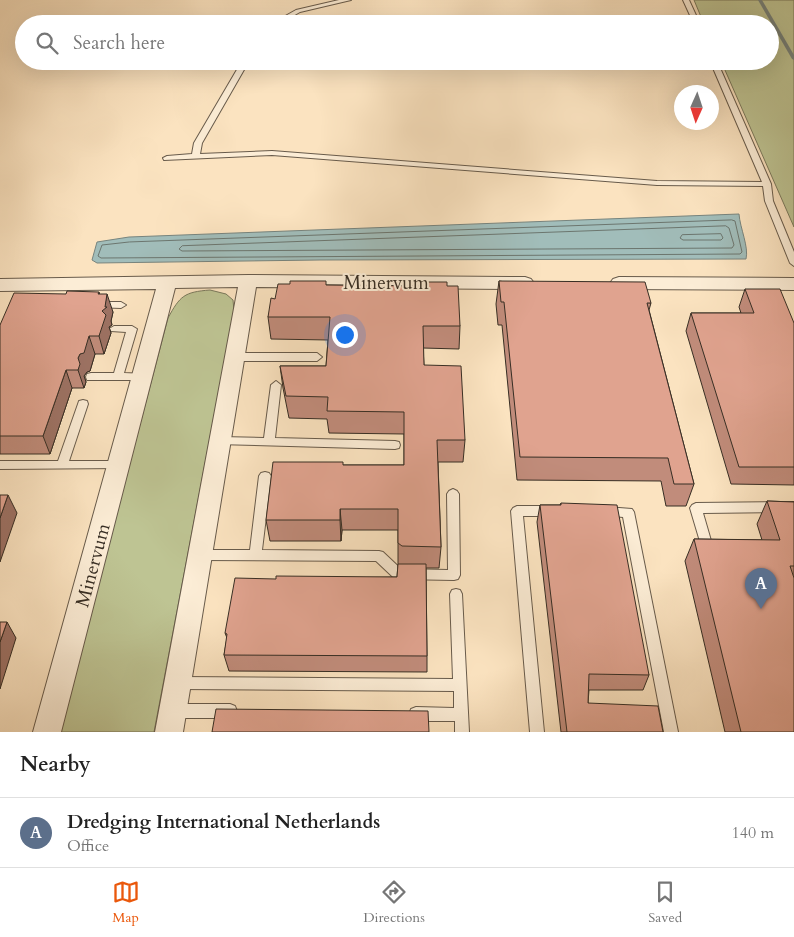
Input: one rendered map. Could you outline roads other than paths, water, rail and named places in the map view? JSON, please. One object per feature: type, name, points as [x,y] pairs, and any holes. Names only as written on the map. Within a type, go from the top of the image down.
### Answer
[{"type":"street","points":[[171,721],[248,281]]},
{"type":"street","name":"Minervum","points":[[47,732],[142,377],[144,329],[167,282]]},
{"type":"street","name":"Minervum","points":[[0,285],[42,290],[167,282],[546,283]]},
{"type":"street","points":[[605,283],[794,284]]},
{"type":"lane","points":[[291,15],[298,11],[348,0]]},
{"type":"lane","points":[[686,0],[693,15]]},
{"type":"lane","points":[[196,157],[198,143],[241,70]]},
{"type":"lane","points":[[717,70],[767,184],[769,201],[794,263]]},
{"type":"lane","points":[[167,158],[272,153],[657,183],[767,184]]},
{"type":"lane","points":[[83,305],[121,305]]},
{"type":"lane","points":[[114,329],[144,329],[118,377]]},
{"type":"lane","points":[[235,356],[317,357]]},
{"type":"lane","points":[[91,377],[142,377]]},
{"type":"lane","points":[[269,442],[276,385]]},
{"type":"lane","points":[[62,464],[83,404]]},
{"type":"lane","points":[[220,441],[395,445]]},
{"type":"lane","points":[[0,465],[118,465]]},
{"type":"lane","points":[[255,555],[265,476]]},
{"type":"lane","points":[[200,555],[379,556],[398,574],[454,576],[453,494]]},
{"type":"lane","points":[[708,551],[696,508],[794,507]]},
{"type":"lane","points":[[537,732],[517,511],[563,512]]},
{"type":"lane","points":[[591,512],[628,512],[671,732]]},
{"type":"lane","points":[[456,594],[462,732]]},
{"type":"lane","points":[[178,683],[460,685]]},
{"type":"lane","points":[[171,721],[242,712]]},
{"type":"lane","points":[[402,714],[461,715]]},
{"type":"water","points":[[739,214],[747,254],[746,259],[320,260],[97,263],[92,260],[97,242],[129,237]]},
{"type":"waterway","points":[[760,0],[769,15]]},
{"type":"waterway","points":[[779,33],[794,59]]},
{"type":"place","name":"Dredging International Netherlands","points":[[761,609]]}]
